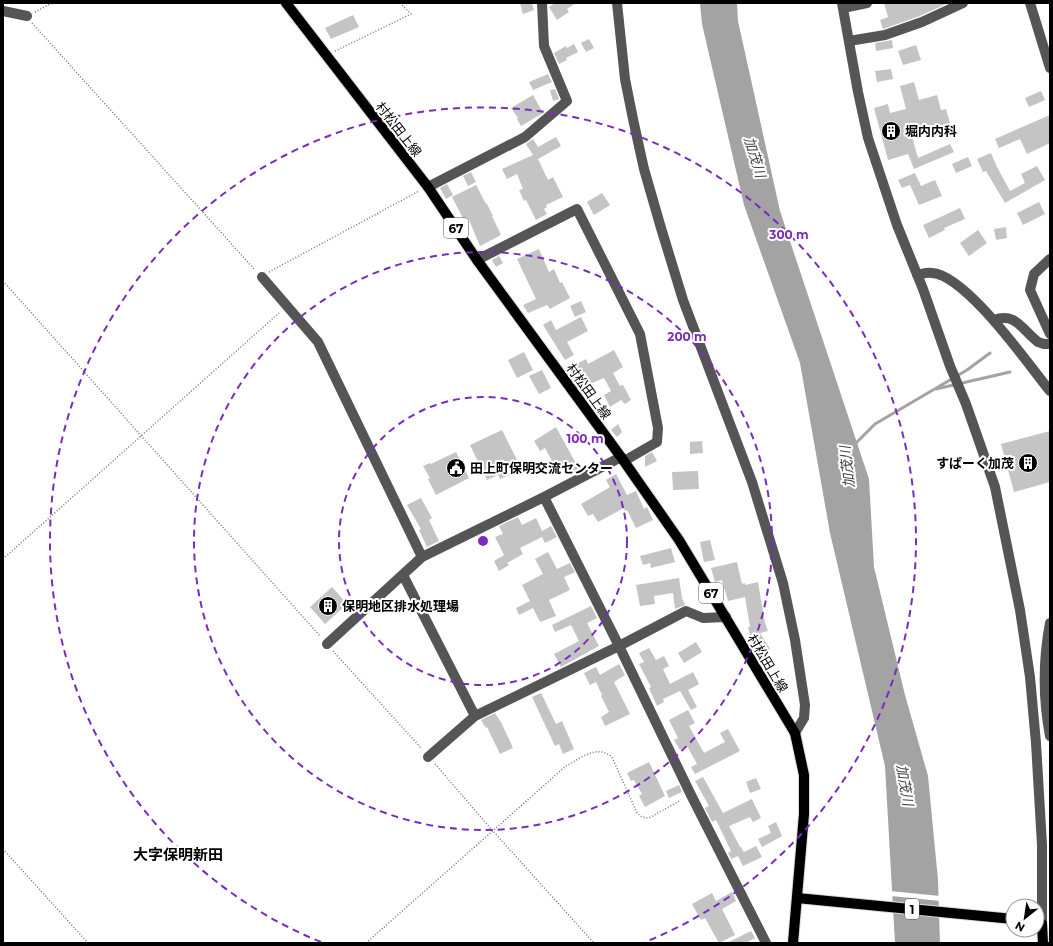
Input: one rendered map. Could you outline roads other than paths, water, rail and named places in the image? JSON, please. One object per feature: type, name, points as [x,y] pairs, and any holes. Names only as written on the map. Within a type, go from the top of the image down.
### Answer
[{"type":"main road","name":"村松田上線","points":[[286,3],[428,187],[477,260],[622,459],[678,540],[726,617],[794,733],[804,775],[804,814],[792,943]]},
{"type":"main road","name":"1","points":[[796,898],[1005,918]]},
{"type":"street","points":[[428,187],[525,137],[567,101],[544,46],[542,3]]},
{"type":"street","points":[[617,3],[625,79],[644,169],[683,300],[752,482],[783,583],[795,640],[805,705],[804,718],[794,733]]},
{"type":"street","points":[[866,3],[843,6],[858,92],[868,138],[897,225],[950,366],[966,404],[995,487],[1020,610],[1029,669],[1036,743],[1042,844],[1043,898]]},
{"type":"street","points":[[849,41],[885,36],[922,22],[963,3]]},
{"type":"street","points":[[1030,3],[1050,68]]},
{"type":"street","points":[[3,11],[26,16]]},
{"type":"street","points":[[327,644],[422,557],[657,442],[658,428],[640,334],[577,209],[477,260]]},
{"type":"street","points":[[1050,259],[1034,274],[1030,290],[1050,334]]},
{"type":"street","points":[[917,275],[932,272],[948,279],[970,295],[994,320],[1050,391]]},
{"type":"street","points":[[262,277],[318,342],[422,557]]},
{"type":"street","points":[[994,320],[1005,317],[1011,318],[1038,342],[1050,344]]},
{"type":"street","points":[[544,498],[766,943]]},
{"type":"street","points":[[403,575],[475,716]]},
{"type":"street","points":[[428,757],[475,716],[619,646],[686,611],[703,618],[726,617]]},
{"type":"street","points":[[1050,623],[1046,711],[1050,736]]},
{"type":"water","name":"加茂川","points":[[700,3],[737,3],[738,21],[780,211],[869,479],[874,567],[905,695],[928,776],[938,880],[940,943],[895,943],[885,766],[830,533],[800,363],[744,205],[702,24]]},
{"type":"waterway","name":"加茂川","points":[[854,445],[875,424],[967,370],[990,353]]},
{"type":"waterway","points":[[936,389],[1010,372]]},
{"type":"place","name":"堀内内科","points":[[891,131]]},
{"type":"place","name":"すぱーく加茂","points":[[1028,463]]},
{"type":"place","name":"田上町保明交流センター","points":[[456,468]]},
{"type":"place","name":"保明地区排水処理場","points":[[328,606]]},
{"type":"district","name":"大字保明新田","points":[[178,854]]}]
